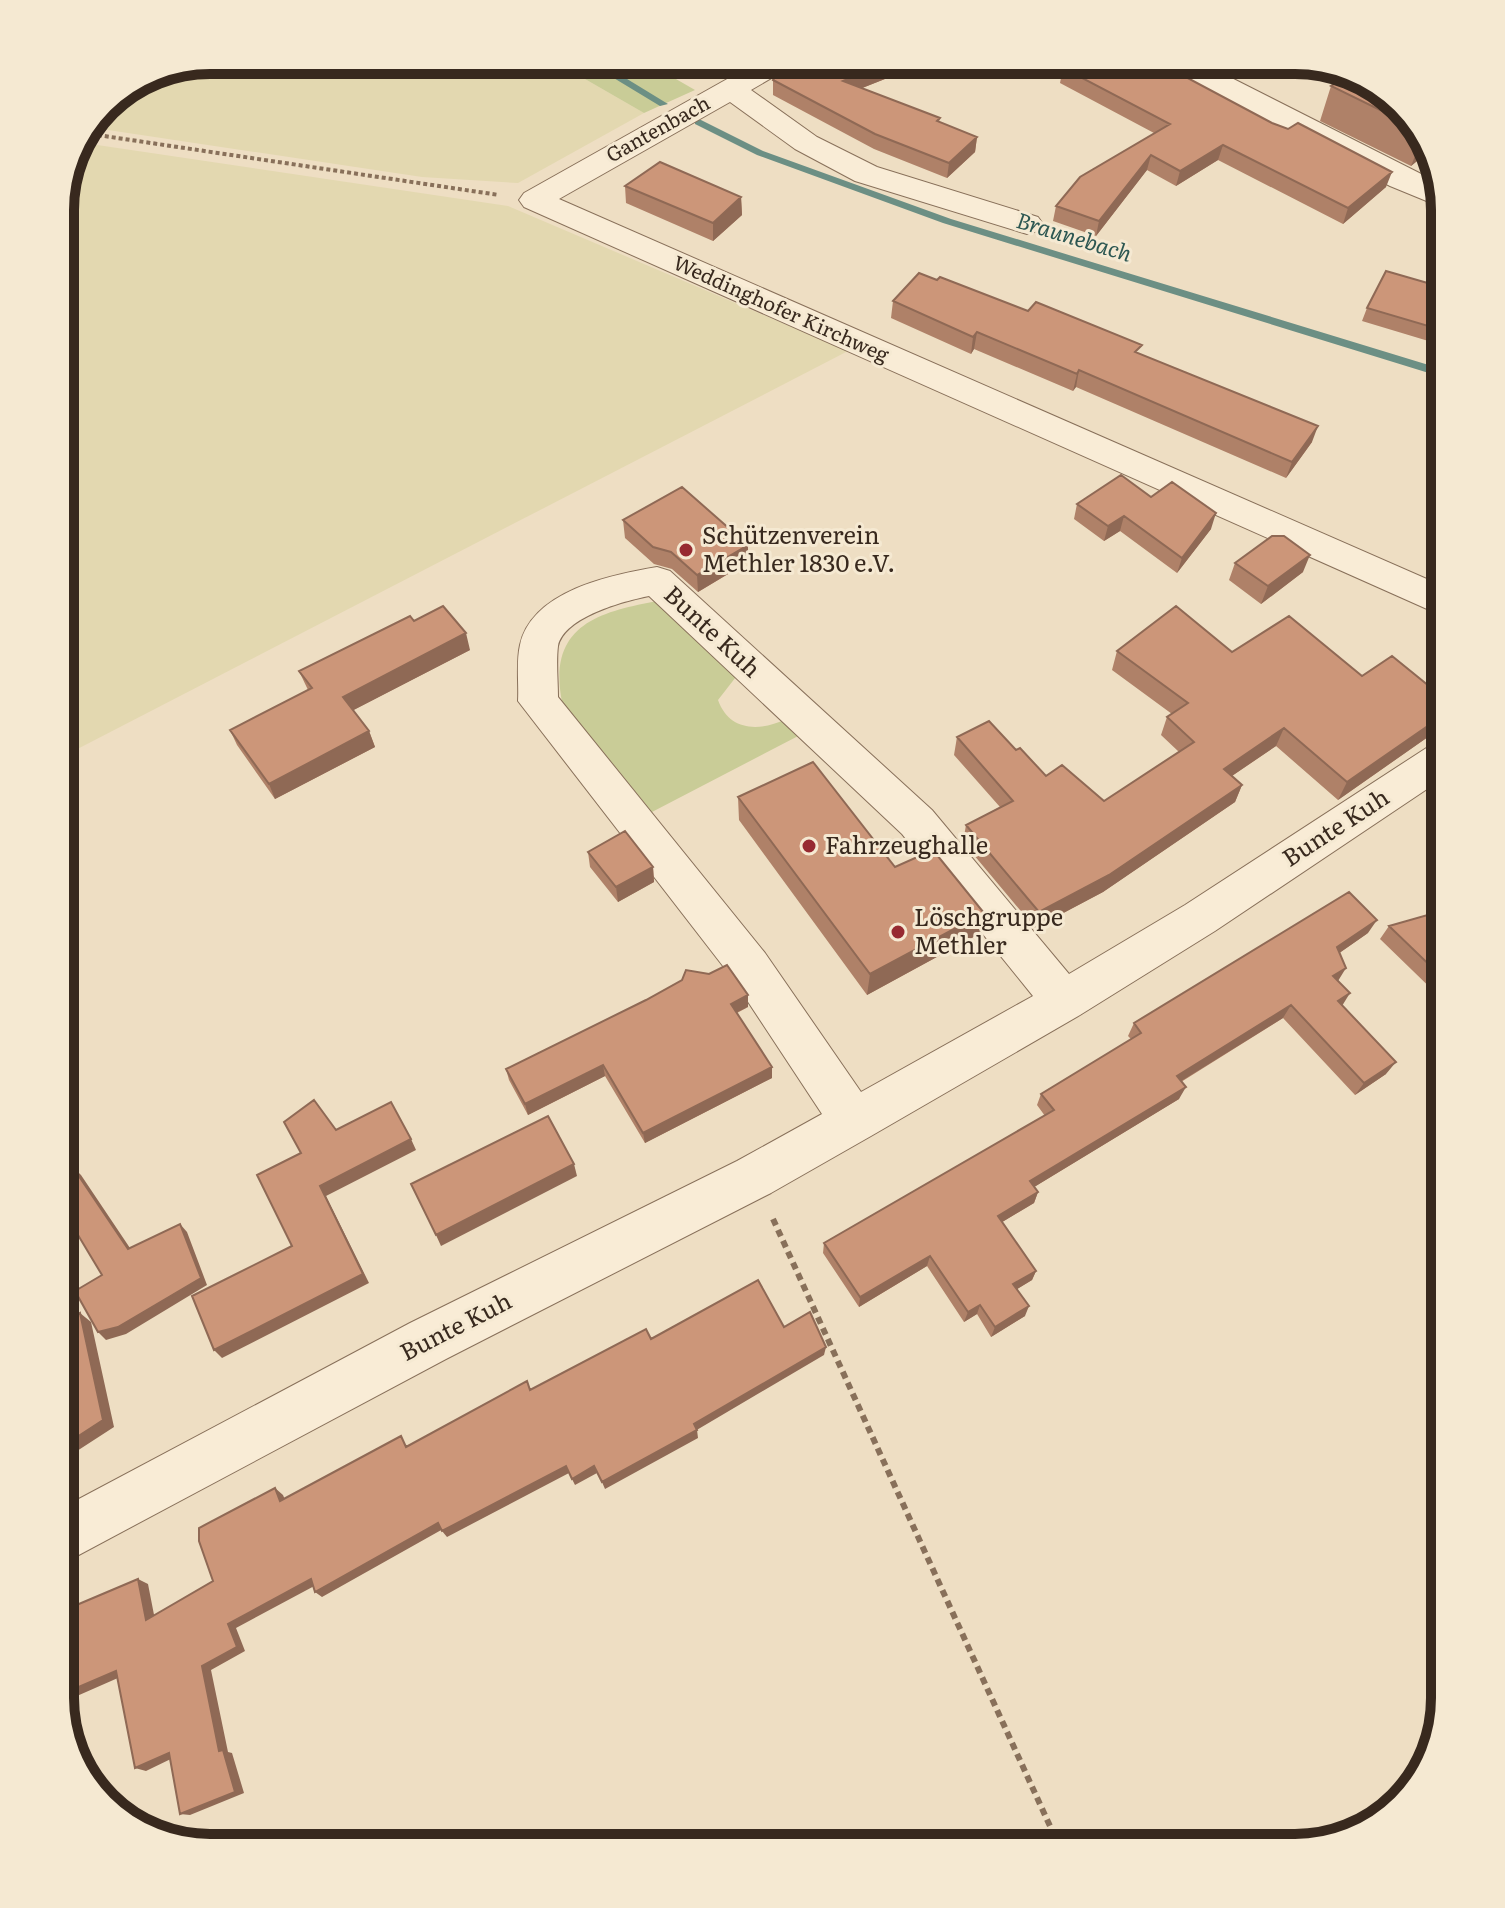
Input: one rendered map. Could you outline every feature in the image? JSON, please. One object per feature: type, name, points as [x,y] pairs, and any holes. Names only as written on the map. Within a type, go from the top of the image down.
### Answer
[{"type":"street","name":"Gantenbach","points":[[535,200],[757,74]]},
{"type":"street","points":[[1200,74],[1401,179],[1430,191]]},
{"type":"street","points":[[1290,121],[1337,81]]},
{"type":"street","points":[[731,89],[806,143],[866,174],[1027,224]]},
{"type":"street","name":"Weddinghofer Kirchweg","points":[[535,200],[1431,597]]},
{"type":"street","name":"Bunte Kuh","points":[[854,1121],[749,966],[538,701],[539,644],[553,618],[612,589],[657,581],[917,822],[1064,1001]]},
{"type":"street","name":"Bunte Kuh","points":[[74,1531],[428,1341],[754,1177],[854,1121],[1064,1001],[1200,918],[1431,765]]},
{"type":"path","points":[[97,135],[535,200]]},
{"type":"path","points":[[754,1177],[1054,1834]]},
{"type":"shaded area","points":[[210,74],[576,74],[644,113],[518,183],[422,177],[101,129],[120,108],[158,84]]},
{"type":"shaded area","points":[[92,144],[508,206],[848,351],[74,751],[74,201],[79,175]]},
{"type":"green space","points":[[576,74],[667,74],[695,90],[644,113]]},
{"type":"green space","points":[[664,600],[739,673],[718,700],[729,718],[756,727],[786,719],[802,734],[652,812],[562,702],[559,676],[563,655],[571,638],[583,626],[619,610]]},
{"type":"building","points":[[776,74],[860,74],[843,81],[940,118],[937,121],[977,137],[949,163],[875,134],[773,80]]},
{"type":"building","points":[[1074,74],[1180,74],[1272,123],[1288,129],[1298,123],[1392,172],[1348,208],[1223,145],[1180,171],[1151,155],[1099,221],[1056,206],[1080,177],[1170,124]]},
{"type":"building","points":[[1338,81],[1347,84],[1378,102],[1393,116],[1331,86]]},
{"type":"building","points":[[660,162],[741,197],[713,223],[625,186]]},
{"type":"building","points":[[1386,271],[1431,284],[1431,327],[1367,308]]},
{"type":"building","points":[[919,273],[937,280],[940,277],[1028,311],[1036,302],[1142,345],[1135,352],[1318,426],[1292,462],[1079,370],[1077,374],[977,332],[973,337],[893,301]]},
{"type":"building","points":[[1121,475],[1151,497],[1172,482],[1216,513],[1182,558],[1124,516],[1108,526],[1077,504]]},
{"type":"building","points":[[682,487],[748,545],[697,575],[671,552],[653,547],[623,520]]},
{"type":"building","points":[[1272,536],[1284,536],[1310,555],[1268,586],[1235,563]]},
{"type":"building","points":[[443,606],[466,633],[343,697],[369,731],[269,784],[230,730],[312,688],[299,671],[410,616],[414,621]]},
{"type":"building","points":[[1176,606],[1232,652],[1289,616],[1362,676],[1392,656],[1431,688],[1431,724],[1347,782],[1284,728],[1224,769],[1242,785],[1109,875],[1039,912],[966,825],[1013,801],[957,737],[989,721],[1046,776],[1062,765],[1104,801],[1194,742],[1167,717],[1188,703],[1117,651]]},
{"type":"building","points":[[813,762],[895,867],[933,850],[984,913],[870,974],[738,797]]},
{"type":"building","points":[[625,831],[653,867],[616,887],[588,852]]},
{"type":"building","points":[[1349,892],[1377,920],[1337,947],[1346,968],[1333,976],[1350,993],[1338,1001],[1396,1062],[1364,1083],[1291,1005],[1177,1076],[1186,1087],[1030,1181],[1038,1192],[998,1216],[1036,1271],[1013,1284],[1029,1306],[995,1327],[980,1305],[968,1312],[930,1256],[860,1297],[824,1243],[1054,1110],[1041,1094],[1141,1033],[1134,1023]]},
{"type":"building","points":[[1431,914],[1431,966],[1389,926]]},
{"type":"building","points":[[727,965],[748,995],[731,1004],[772,1067],[643,1133],[603,1065],[525,1104],[506,1069],[646,1000],[682,980],[686,970],[709,974]]},
{"type":"building","points":[[314,1100],[336,1130],[391,1102],[411,1139],[320,1186],[363,1274],[214,1350],[192,1296],[292,1246],[257,1175],[301,1153],[284,1122]]},
{"type":"building","points":[[548,1116],[574,1164],[436,1235],[411,1184]]},
{"type":"building","points":[[74,1169],[128,1249],[180,1224],[201,1278],[118,1327],[98,1332],[75,1291],[102,1275],[74,1228]]},
{"type":"building","points":[[758,1280],[784,1327],[810,1312],[826,1347],[694,1424],[697,1430],[602,1482],[594,1466],[572,1479],[566,1466],[442,1531],[438,1523],[315,1592],[311,1579],[228,1624],[237,1647],[202,1666],[219,1751],[223,1750],[235,1792],[180,1814],[169,1753],[135,1768],[116,1671],[74,1689],[74,1606],[138,1579],[146,1620],[213,1581],[199,1541],[199,1528],[275,1488],[280,1501],[401,1436],[406,1447],[527,1381],[530,1390],[646,1329],[651,1339]]},
{"type":"building","points":[[80,1313],[103,1420],[74,1439],[74,1317]]},
{"type":"waterway","name":"Braunebach","points":[[613,74],[663,104]]},
{"type":"waterway","name":"Braunebach","points":[[698,122],[760,153],[947,221],[1431,370]]},
{"type":"place","name":"Schützenverein Methler 1830 e.V.","points":[[686,550]]},
{"type":"place","name":"Fahrzeughalle","points":[[809,846]]},
{"type":"place","name":"Löschgruppe Methler","points":[[898,932]]}]
